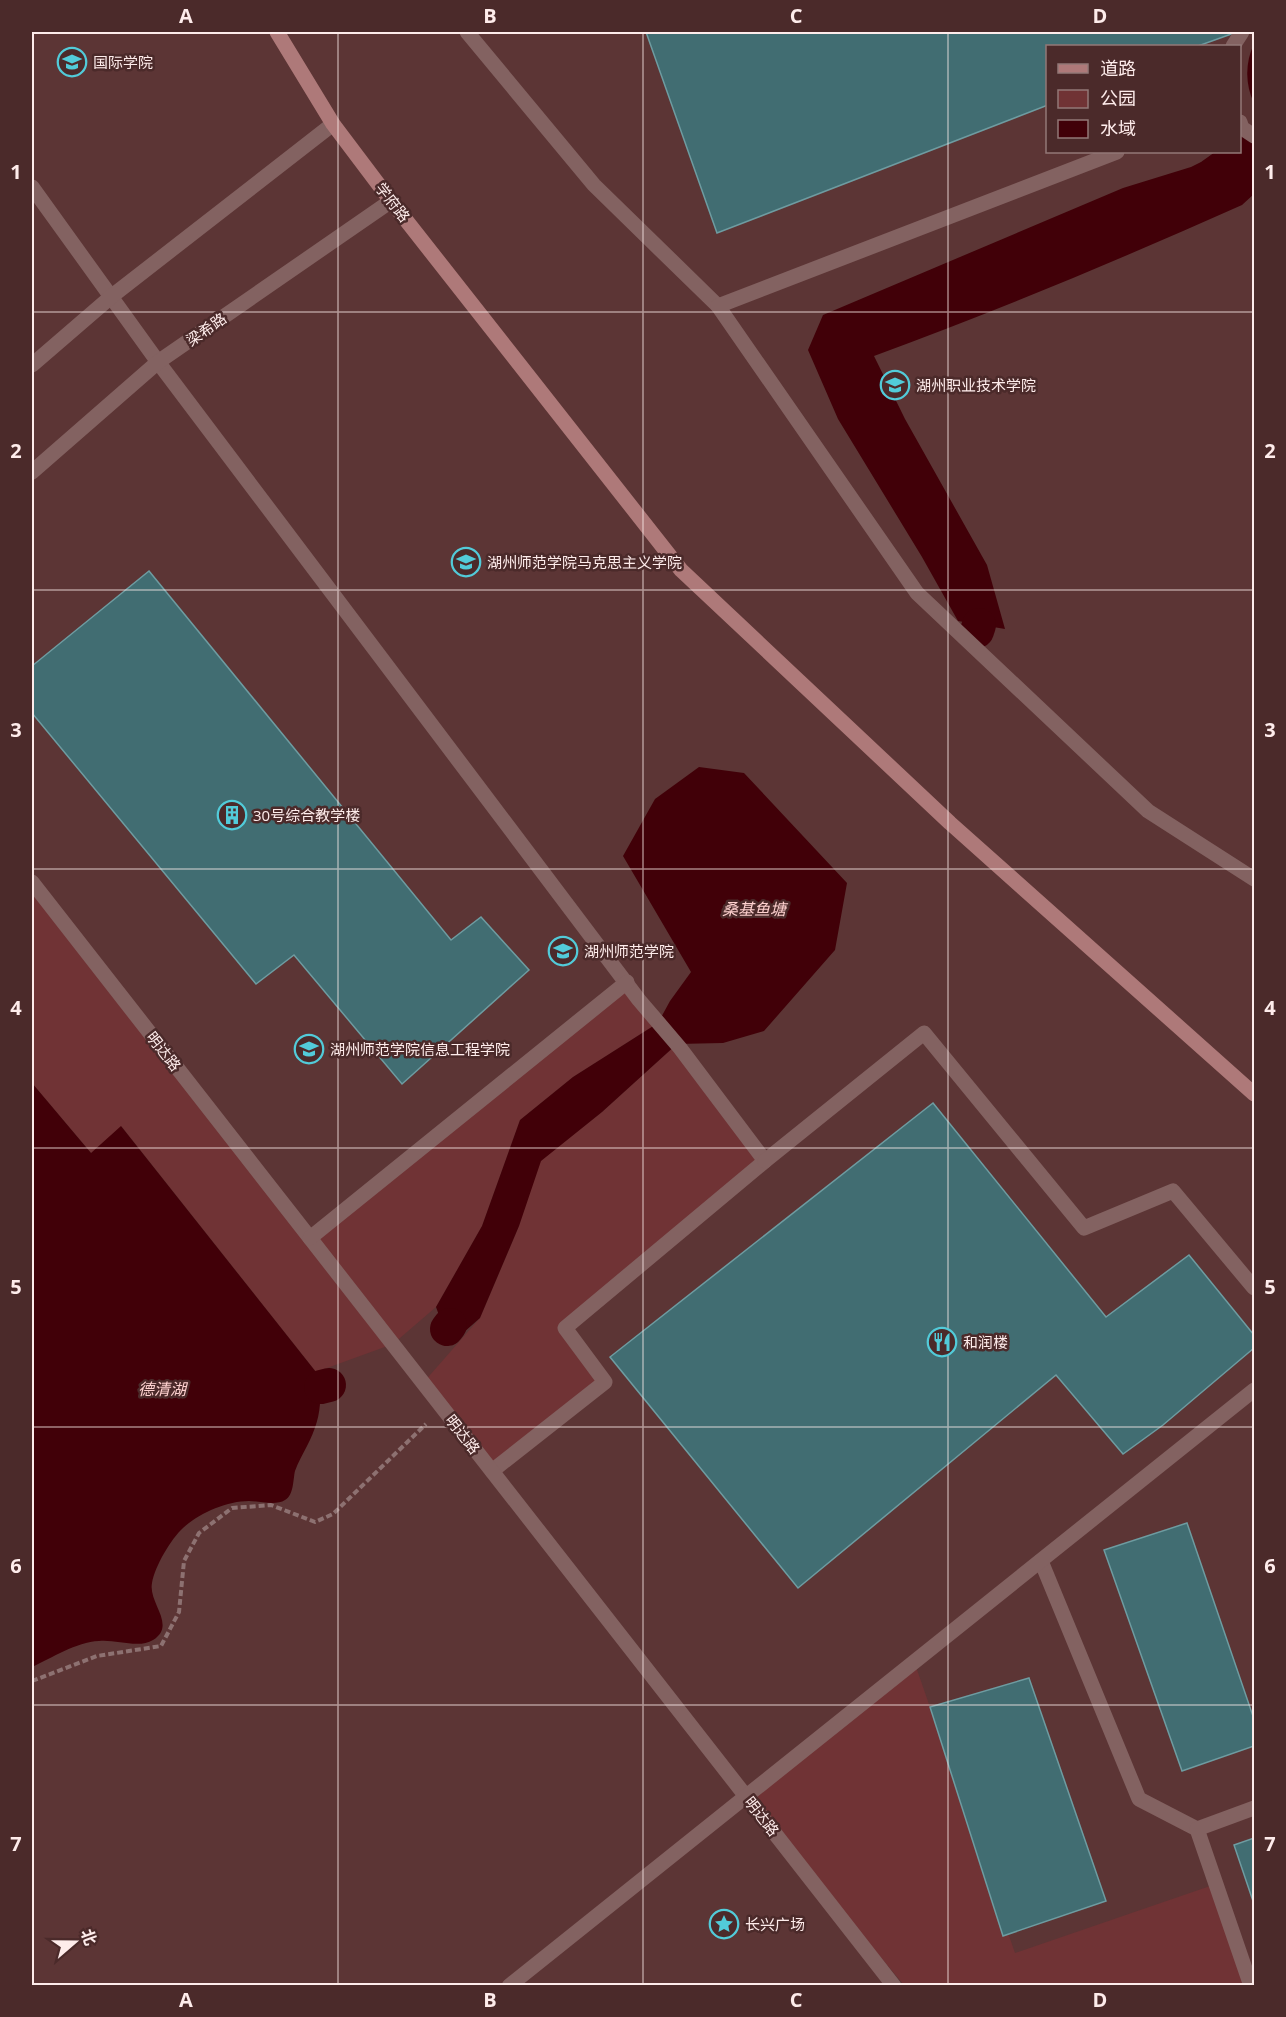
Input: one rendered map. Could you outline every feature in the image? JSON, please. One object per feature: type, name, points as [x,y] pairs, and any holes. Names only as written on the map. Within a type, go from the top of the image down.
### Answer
[{"type":"main road","name":"学府路","points":[[277,32],[333,124],[681,570],[942,815],[1254,1094]]},
{"type":"street","points":[[466,32],[594,185],[718,306],[917,593],[1148,811],[1254,879]]},
{"type":"street","points":[[1234,45],[1242,32]]},
{"type":"street","points":[[32,365],[112,296],[333,124]]},
{"type":"street","points":[[718,306],[1114,153]]},
{"type":"street","points":[[32,187],[158,362],[653,1017],[680,1048],[765,1161]]},
{"type":"street","name":"梁希路","points":[[32,472],[158,362],[391,201]]},
{"type":"street","name":"明达路","points":[[32,882],[894,1986]]},
{"type":"street","points":[[310,1238],[627,982]]},
{"type":"street","points":[[492,1471],[604,1382],[565,1328],[765,1161],[924,1033],[1084,1228],[1173,1191],[1254,1288]]},
{"type":"street","points":[[509,1986],[1254,1390]]},
{"type":"street","points":[[1041,1560],[1139,1799],[1197,1829],[1251,1986]]},
{"type":"street","points":[[1197,1829],[1254,1808]]},
{"type":"path","points":[[32,1681],[97,1656],[161,1646],[179,1612],[184,1561],[200,1533],[232,1508],[271,1505],[315,1522],[333,1514],[442,1408]]},
{"type":"shaded area","name":"湖州师范学院","points":[[32,32],[1254,32],[1254,1985],[32,1986]]},
{"type":"green space","points":[[32,882],[310,1238],[627,982],[658,1023],[573,1077],[520,1120],[482,1226],[436,1307],[393,1344],[316,1372],[122,1127],[92,1154],[32,1083]]},
{"type":"green space","points":[[677,1044],[765,1161],[565,1328],[605,1382],[492,1471],[423,1383],[480,1318],[519,1226],[540,1161],[602,1112]]},
{"type":"green space","points":[[914,1661],[1015,1953],[1216,1884],[1251,1985],[904,1985],[746,1796]]},
{"type":"water","points":[[1254,44],[1254,103],[1247,74]]},
{"type":"water","points":[[1254,128],[1254,194],[1242,205],[1060,283],[874,356],[905,419],[987,565],[1005,629],[958,621],[838,419],[808,350],[823,315],[1123,188],[1191,167],[1214,153],[1241,153],[1241,135]]},
{"type":"water","name":"桑基鱼塘","points":[[699,767],[744,773],[847,883],[835,950],[764,1031],[723,1043],[677,1044],[602,1112],[541,1161],[519,1226],[480,1318],[463,1333],[440,1318],[436,1307],[482,1226],[520,1120],[573,1077],[658,1023],[670,1001],[691,972],[623,856],[655,799]]},
{"type":"water","name":"德清湖","points":[[32,1083],[91,1153],[121,1126],[316,1372],[320,1401],[318,1419],[296,1468],[292,1491],[288,1498],[277,1503],[249,1501],[232,1503],[214,1509],[197,1517],[178,1533],[169,1546],[156,1569],[152,1583],[152,1591],[162,1621],[160,1634],[153,1640],[141,1644],[105,1641],[82,1644],[32,1667]]},
{"type":"building","points":[[646,32],[1237,32],[1201,45],[1046,45],[1046,106],[717,233]]},
{"type":"building","name":"30号综合教学楼","points":[[149,571],[451,940],[481,917],[529,970],[402,1084],[294,955],[256,984],[32,713],[32,666]]},
{"type":"building","name":"和润楼","points":[[933,1103],[1106,1317],[1189,1255],[1254,1335],[1254,1348],[1163,1425],[1123,1454],[1056,1375],[798,1588],[610,1357]]},
{"type":"building","points":[[1187,1523],[1254,1719],[1254,1746],[1182,1771],[1104,1550]]},
{"type":"building","points":[[1029,1678],[1106,1901],[1003,1936],[930,1707]]},
{"type":"building","points":[[1254,1838],[1254,1904],[1234,1845]]},
{"type":"waterway","points":[[977,631],[979,625]]},
{"type":"waterway","points":[[447,1329],[450,1325]]},
{"type":"waterway","points":[[321,1387],[329,1385]]},
{"type":"place","name":"国际学院","points":[[72,62]]},
{"type":"place","name":"湖州职业技术学院","points":[[895,385]]},
{"type":"place","name":"湖州师范学院马克思主义学院","points":[[466,562]]},
{"type":"place","name":"30号综合教学楼","points":[[232,815]]},
{"type":"place","name":"湖州师范学院","points":[[563,951]]},
{"type":"place","name":"湖州师范学院信息工程学院","points":[[309,1049]]},
{"type":"place","name":"和润楼","points":[[942,1342]]},
{"type":"place","name":"长兴广场","points":[[724,1924]]}]
